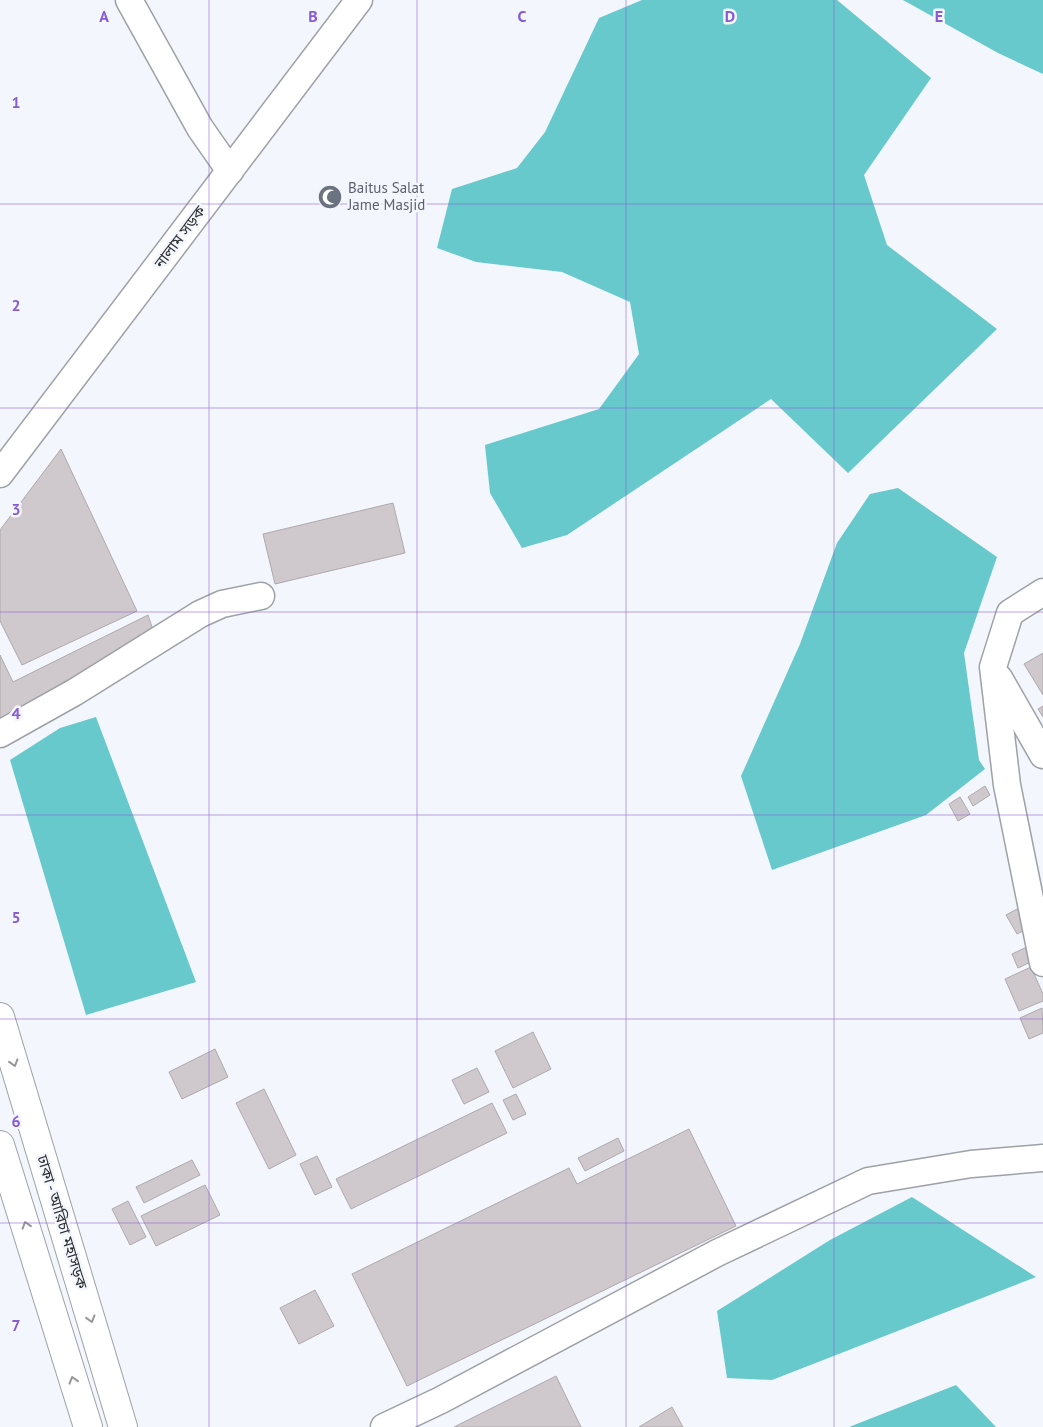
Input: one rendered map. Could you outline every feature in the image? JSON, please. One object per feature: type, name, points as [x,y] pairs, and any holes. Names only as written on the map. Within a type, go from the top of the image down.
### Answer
[{"type":"highway","name":"ঢাকা - আরিচা মহাসড়ক","points":[[0,1016],[123,1427]]},
{"type":"highway","points":[[0,1145],[6,1181],[88,1427]]},
{"type":"street","points":[[129,0],[200,128],[230,171]]},
{"type":"street","name":"নালাম সড়ক","points":[[0,474],[359,0]]},
{"type":"street","points":[[1043,592],[1010,613],[992,667],[1007,785],[1043,963]]},
{"type":"street","points":[[0,734],[75,692],[200,614],[222,604],[261,596]]},
{"type":"street","points":[[992,667],[1043,756]]},
{"type":"street","points":[[384,1427],[450,1395],[716,1253],[868,1181],[971,1164],[1043,1158]]},
{"type":"water","points":[[642,0],[837,0],[931,78],[864,175],[887,245],[997,329],[848,473],[771,399],[567,535],[522,548],[490,493],[485,445],[599,409],[639,354],[630,302],[562,272],[476,262],[437,248],[452,189],[517,168],[545,132],[599,18]]},
{"type":"water","points":[[903,0],[1043,0],[1043,74],[998,53]]},
{"type":"water","points":[[898,488],[997,557],[964,653],[979,760],[985,769],[926,815],[772,870],[741,776],[800,644],[837,543],[870,494]]},
{"type":"water","points":[[96,717],[196,982],[86,1015],[10,760],[60,728]]},
{"type":"water","points":[[912,1197],[1036,1277],[772,1380],[727,1378],[717,1311],[830,1240]]},
{"type":"water","points":[[956,1385],[996,1427],[849,1427]]},
{"type":"building","points":[[61,449],[137,611],[22,665],[0,621],[0,530]]},
{"type":"building","points":[[393,503],[405,553],[275,584],[263,534]]},
{"type":"building","points":[[148,615],[155,636],[0,719],[0,655],[13,682]]},
{"type":"building","points":[[1043,653],[1043,695],[1024,664]]},
{"type":"building","points":[[1043,706],[1043,717],[1038,709]]},
{"type":"building","points":[[985,786],[990,795],[973,806],[968,797]]},
{"type":"building","points":[[960,797],[970,814],[958,821],[949,804]]},
{"type":"building","points":[[1017,909],[1029,928],[1017,934],[1006,915]]},
{"type":"building","points":[[1031,945],[1037,959],[1018,968],[1012,954]]},
{"type":"building","points":[[1031,967],[1043,994],[1043,1001],[1019,1011],[1005,979]]},
{"type":"building","points":[[1042,1008],[1043,1033],[1029,1039],[1020,1018]]},
{"type":"building","points":[[533,1032],[551,1069],[513,1088],[495,1051]]},
{"type":"building","points":[[215,1049],[228,1077],[182,1099],[169,1072]]},
{"type":"building","points":[[477,1068],[489,1092],[464,1104],[452,1080]]},
{"type":"building","points":[[264,1089],[296,1155],[269,1169],[236,1103]]},
{"type":"building","points":[[516,1094],[526,1114],[513,1120],[503,1100]]},
{"type":"building","points":[[492,1103],[507,1133],[351,1209],[336,1179]]},
{"type":"building","points":[[689,1129],[736,1226],[407,1386],[352,1274],[569,1168],[577,1184]]},
{"type":"building","points":[[618,1138],[624,1151],[585,1171],[578,1158]]},
{"type":"building","points":[[317,1156],[332,1187],[315,1195],[300,1164]]},
{"type":"building","points":[[192,1160],[200,1175],[144,1203],[136,1187]]},
{"type":"building","points":[[205,1185],[220,1215],[156,1246],[141,1216]]},
{"type":"building","points":[[128,1201],[146,1237],[130,1245],[112,1209]]},
{"type":"building","points":[[315,1290],[334,1326],[299,1344],[280,1308]]},
{"type":"building","points":[[556,1376],[581,1427],[454,1427]]},
{"type":"building","points":[[672,1407],[683,1427],[639,1427]]},
{"type":"place","name":"Baitus Salat Jame Masjid","points":[[330,197]]}]
